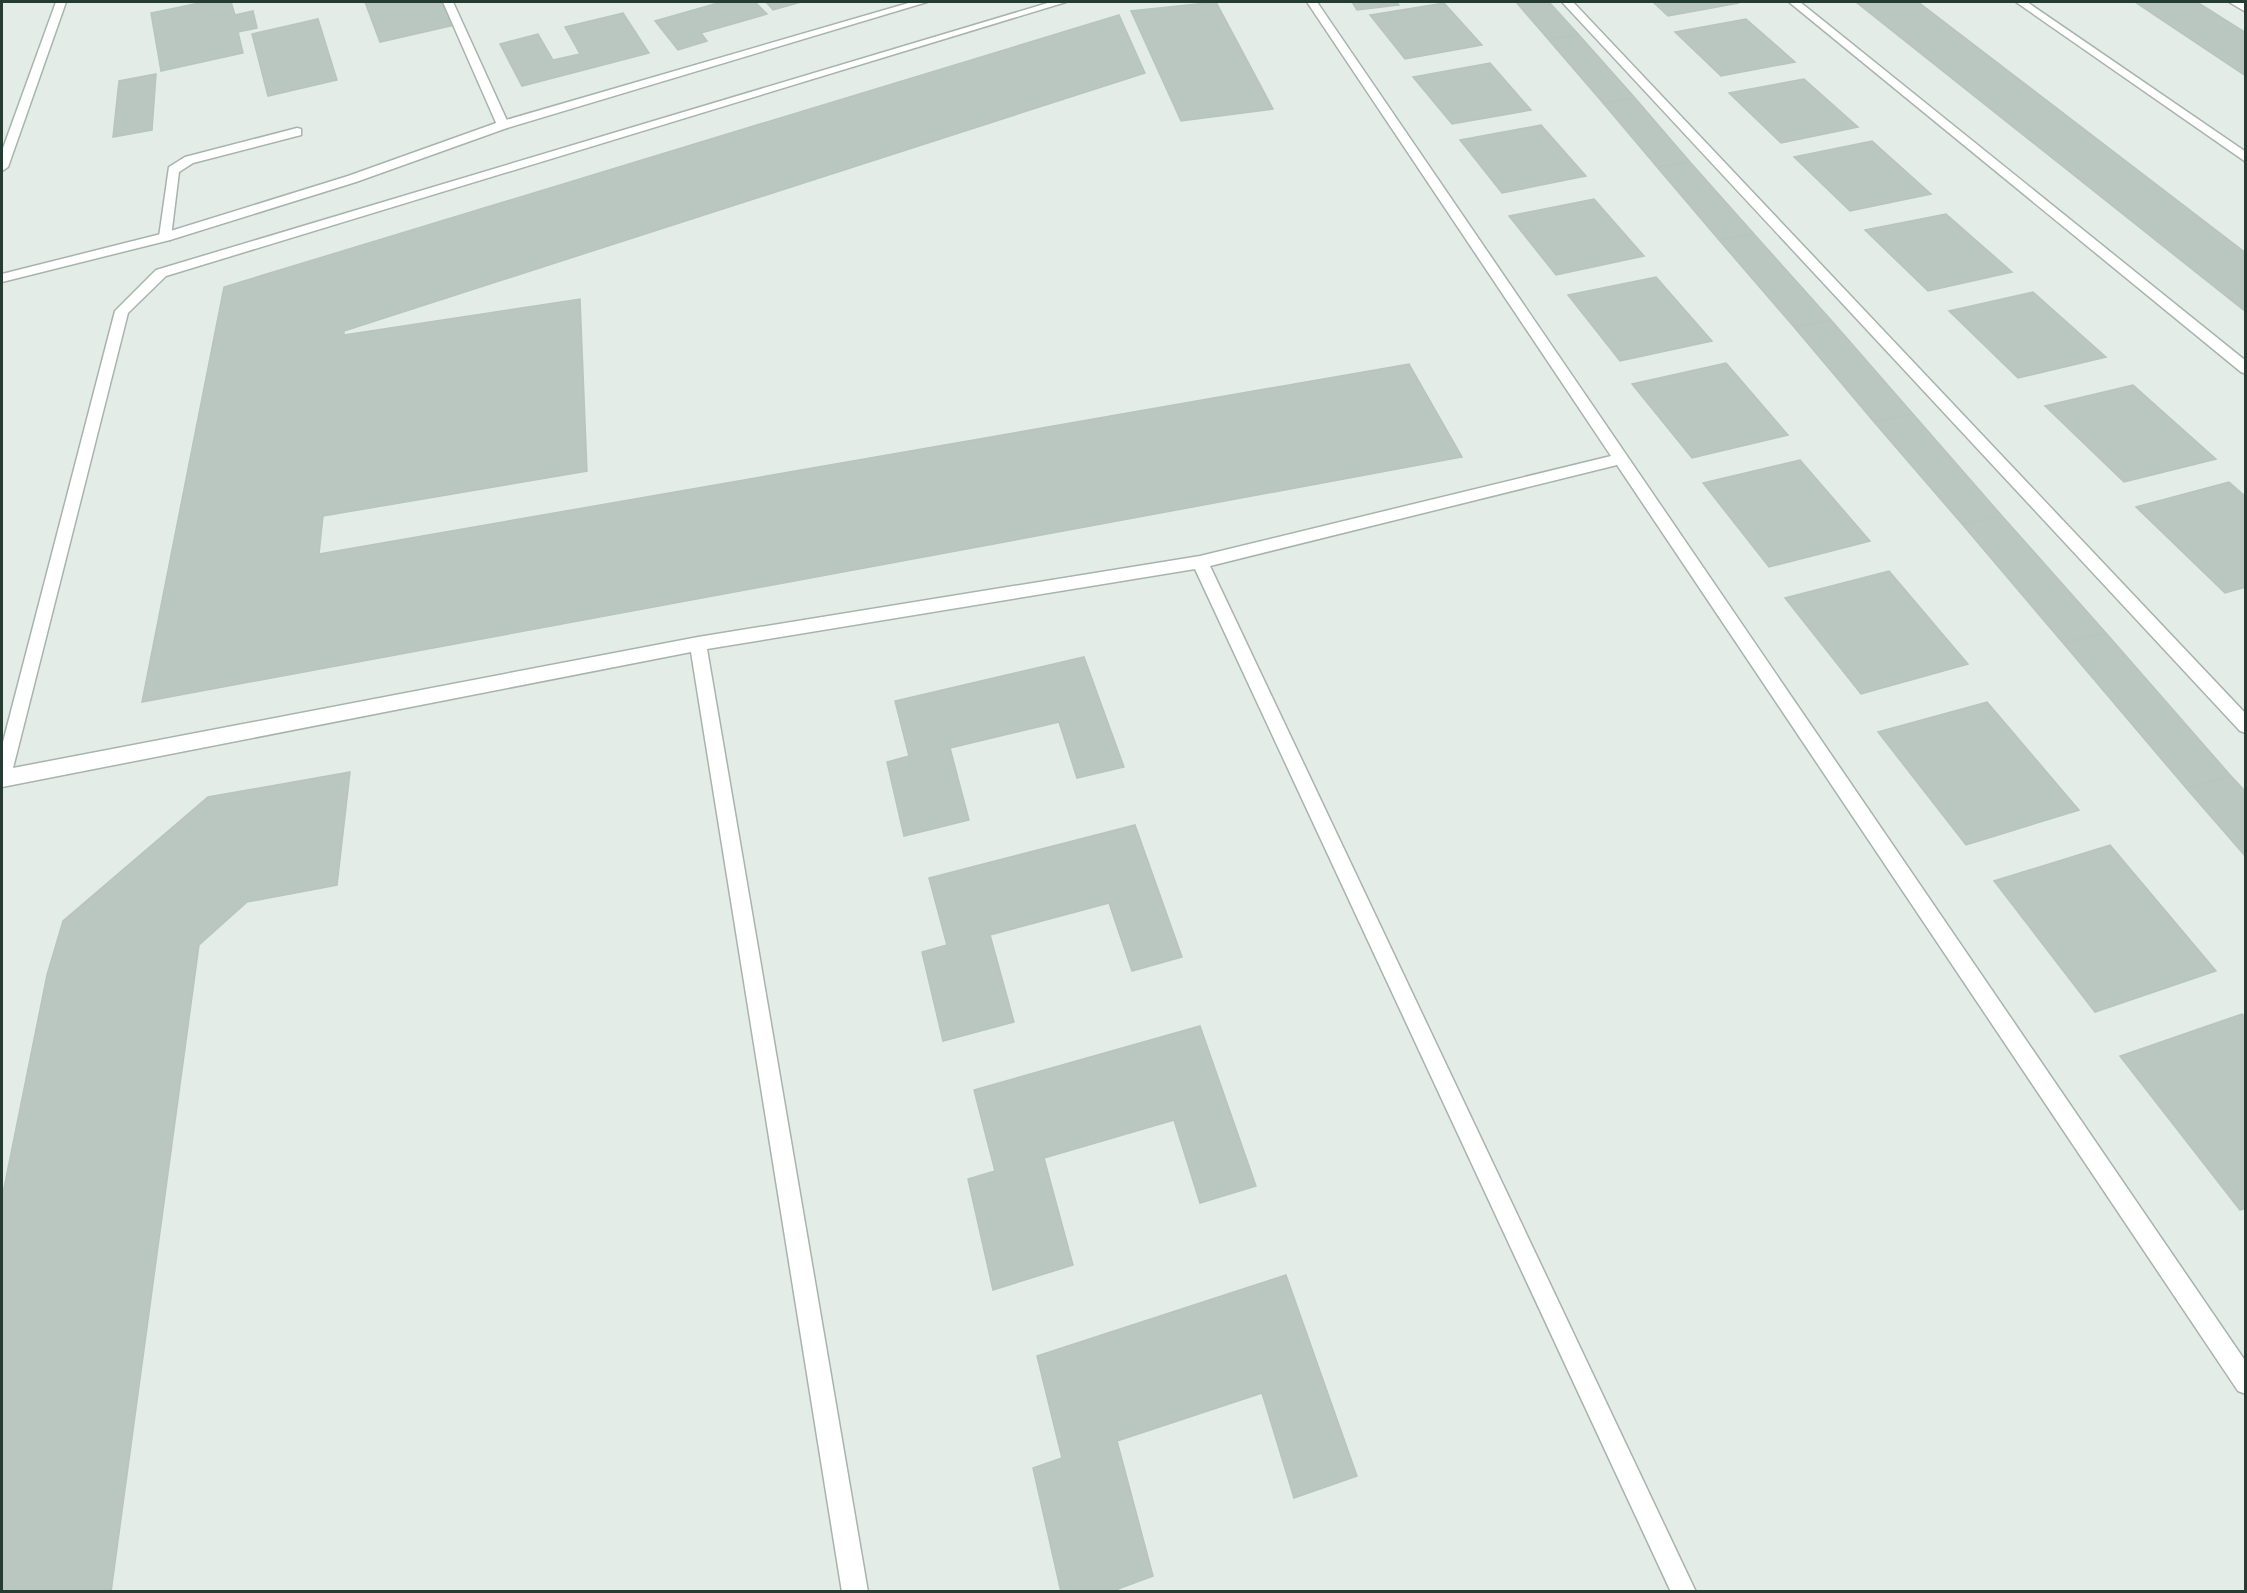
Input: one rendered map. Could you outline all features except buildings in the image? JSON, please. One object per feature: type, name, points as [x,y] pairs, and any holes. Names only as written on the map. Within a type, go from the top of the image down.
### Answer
[{"type":"street","points":[[2,167],[61,2]]},
{"type":"street","points":[[448,2],[503,125]]},
{"type":"street","points":[[2,278],[165,237],[352,179],[503,125],[922,2]]},
{"type":"street","points":[[1061,2],[161,273],[122,311],[2,779],[698,644],[1200,562],[1622,458]]},
{"type":"street","points":[[1312,2],[2246,1383]]},
{"type":"street","points":[[1567,2],[2246,726]]},
{"type":"street","points":[[1794,2],[2246,369]]},
{"type":"street","points":[[2020,2],[2246,158]]},
{"type":"street","points":[[2234,2],[2246,9]]},
{"type":"street","points":[[165,237],[173,170],[189,160],[297,132]]},
{"type":"street","points":[[1200,562],[1684,1592]]},
{"type":"street","points":[[698,644],[855,1592]]}]
